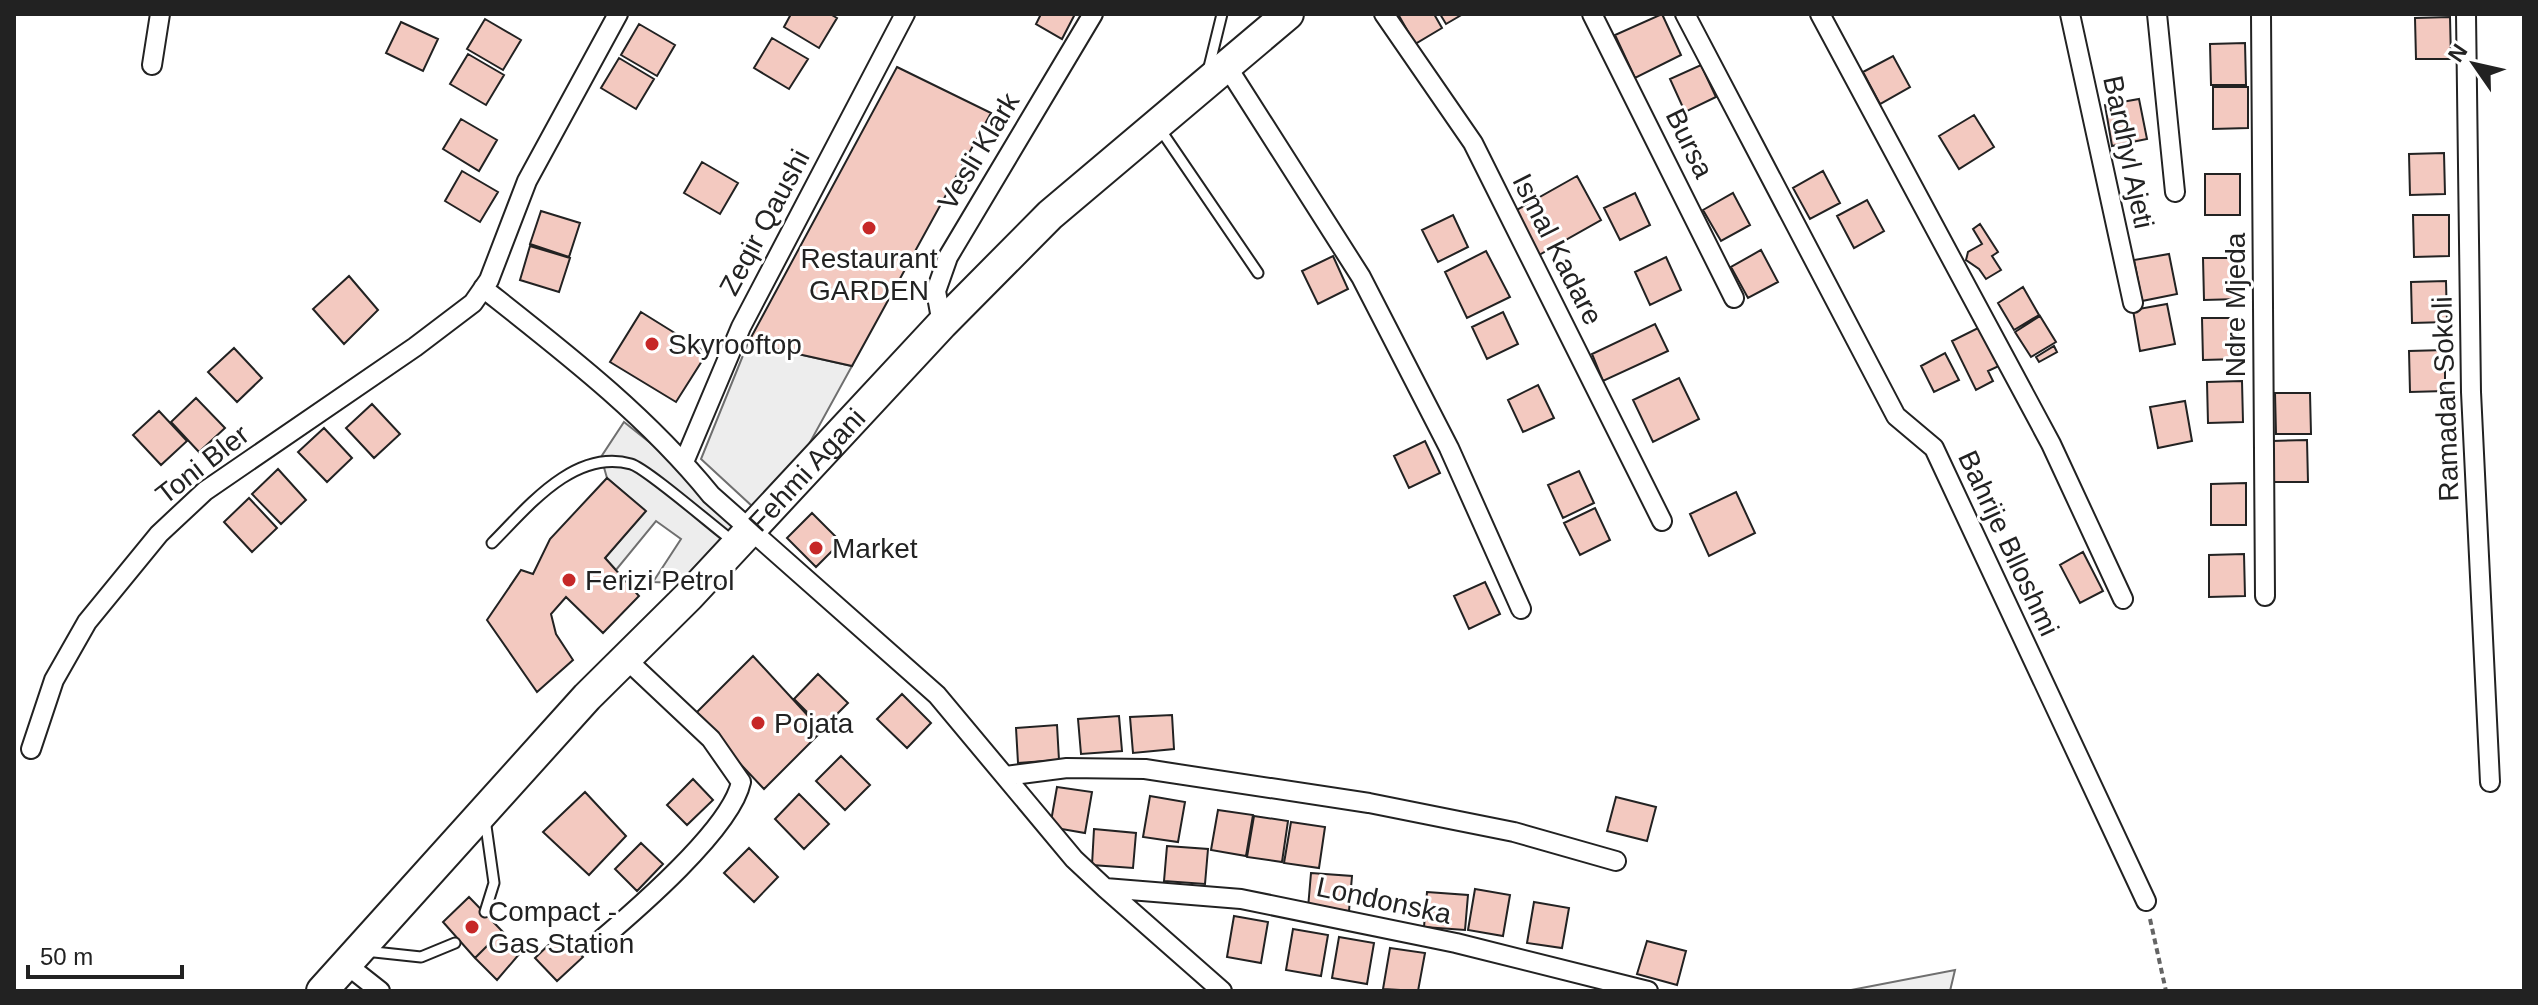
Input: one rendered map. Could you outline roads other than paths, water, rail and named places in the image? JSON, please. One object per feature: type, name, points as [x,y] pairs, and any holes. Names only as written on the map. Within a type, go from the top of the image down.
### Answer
[{"type":"main road","name":"Fehmi Agani","points":[[322,991],[587,697],[744,538],[942,324],[1050,215],[1288,14]]},
{"type":"street","points":[[152,65],[160,14]]},
{"type":"street","name":"Toni Bler","points":[[31,749],[54,680],[87,622],[159,534],[205,491],[415,347],[473,303],[483,288],[527,181],[618,14]]},
{"type":"street","name":"Zeqir Qaushi","points":[[684,462],[741,327],[905,14]]},
{"type":"street","name":"Vesli Klark","points":[[942,324],[936,291],[948,257],[1093,14]]},
{"type":"street","name":"Ismal Kadare","points":[[1384,14],[1473,143],[1662,521]]},
{"type":"street","name":"Bursa","points":[[1592,14],[1734,298]]},
{"type":"street","name":"Bahrije Blloshmi","points":[[1685,14],[1896,416],[1934,448],[2146,901]]},
{"type":"street","points":[[1820,14],[2051,444],[2123,599]]},
{"type":"street","name":"Bardhyl Ajeti","points":[[2070,14],[2133,303]]},
{"type":"street","points":[[2157,14],[2175,192]]},
{"type":"street","name":"Ndre Mjeda","points":[[2261,14],[2265,596]]},
{"type":"street","name":"Ramadan Sokoli","points":[[2466,14],[2471,392],[2490,782]]},
{"type":"street","points":[[1215,73],[1361,277],[1449,448],[1521,609]]},
{"type":"street","points":[[483,288],[594,374],[684,462],[744,538],[937,695],[1074,859],[1222,991]]},
{"type":"street","points":[[596,944],[649,897],[720,822],[737,799],[741,782],[711,739],[626,659]]},
{"type":"street","points":[[1006,776],[1067,768],[1145,769],[1369,803],[1514,832],[1616,861]]},
{"type":"street","name":"Londonska","points":[[1105,888],[1241,899],[1456,943],[1648,991]]},
{"type":"street","points":[[354,958],[380,991]]},
{"type":"lane","points":[[1215,73],[1222,14]]},
{"type":"lane","points":[[1156,123],[1258,273]]},
{"type":"lane","points":[[492,543],[556,482],[602,463],[632,464],[744,538]]},
{"type":"lane","points":[[483,812],[494,883],[485,912]]},
{"type":"lane","points":[[354,958],[421,957],[455,943]]},
{"type":"place","name":"Restaurant GARDEN","points":[[869,228]]},
{"type":"place","name":"Skyrooftop","points":[[652,344]]},
{"type":"place","name":"Market","points":[[816,548]]},
{"type":"place","name":"Ferizi Petrol","points":[[569,580]]},
{"type":"place","name":"Pojata","points":[[758,723]]},
{"type":"place","name":"Compact - Gas Station","points":[[472,927]]}]
